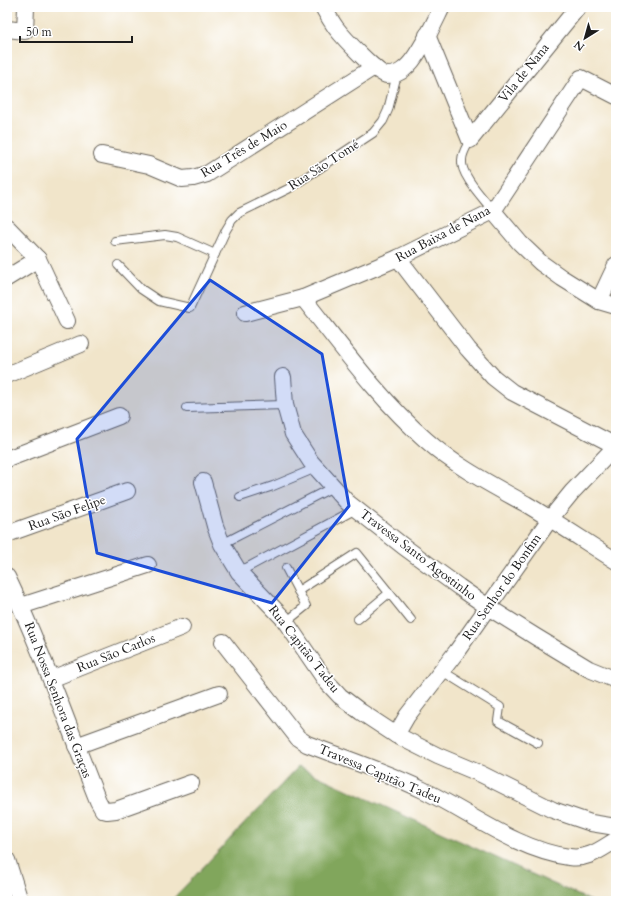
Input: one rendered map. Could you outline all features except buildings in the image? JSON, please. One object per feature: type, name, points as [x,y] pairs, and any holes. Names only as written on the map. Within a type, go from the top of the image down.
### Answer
[{"type":"street","points":[[7,29],[25,31],[26,7]]},
{"type":"street","points":[[323,7],[336,28],[374,67],[386,75],[397,74],[405,69],[413,60],[442,7]]},
{"type":"street","name":"Vila de Nana","points":[[470,140],[578,7]]},
{"type":"street","points":[[427,35],[470,140]]},
{"type":"street","name":"Rua Três de Maio","points":[[102,155],[148,165],[182,179],[207,174],[374,67]]},
{"type":"street","name":"Rua Baixa de Nana","points":[[245,313],[303,298],[398,258],[493,210],[581,78],[616,96]]},
{"type":"street","points":[[493,210],[520,243],[541,263],[599,301],[616,306]]},
{"type":"street","points":[[7,227],[38,259],[67,321]]},
{"type":"street","points":[[398,258],[468,349],[493,377],[512,392],[616,446]]},
{"type":"street","points":[[7,278],[38,259]]},
{"type":"street","points":[[599,301],[616,265]]},
{"type":"street","points":[[303,298],[370,382],[398,413],[427,441],[459,465],[550,518],[616,561]]},
{"type":"street","points":[[7,375],[81,344]]},
{"type":"street","name":"Travessa Santo Agostinho","points":[[283,377],[285,405],[293,434],[311,462],[347,502],[416,555],[536,638],[589,669],[616,680]]},
{"type":"street","points":[[7,459],[119,416]]},
{"type":"street","name":"Rua Senhor do Bonfim","points":[[396,734],[407,716],[442,671],[550,518],[572,492],[616,446]]},
{"type":"street","name":"Rua Capitão Tadeu","points":[[203,482],[215,526],[222,544],[240,572],[286,622],[326,681],[340,696],[361,712],[396,734],[438,756],[481,774],[553,810],[591,823],[616,828]]},
{"type":"street","name":"Rua São Felipe","points":[[7,534],[127,491]]},
{"type":"street","points":[[21,606],[148,565]]},
{"type":"street","name":"Rua Nossa Senhora das Graças","points":[[7,577],[21,606],[51,678],[76,746],[103,810],[116,810],[191,783]]},
{"type":"street","name":"Rua São Carlos","points":[[51,678],[182,627]]},
{"type":"street","name":"Travessa Capitão Tadeu","points":[[223,642],[298,738],[307,744],[423,790],[519,842],[550,853],[569,857],[592,855],[616,840]]},
{"type":"street","points":[[76,746],[219,694]]},
{"type":"street","points":[[7,860],[20,901]]},
{"type":"lane","name":"Rua São Tomé","points":[[118,265],[141,289],[160,301],[190,308],[232,220],[239,213],[288,189],[373,133],[383,121],[388,110],[397,74]]},
{"type":"lane","points":[[470,140],[462,160],[462,167],[466,176],[493,210]]},
{"type":"lane","points":[[115,241],[165,235],[177,237],[215,254]]},
{"type":"lane","points":[[187,408],[285,405]]},
{"type":"lane","points":[[240,497],[273,486],[316,468]]},
{"type":"lane","points":[[222,544],[333,487]]},
{"type":"lane","points":[[240,572],[356,509]]},
{"type":"lane","points":[[298,591],[357,553],[411,620]]},
{"type":"lane","points":[[286,568],[306,606],[286,622]]},
{"type":"lane","points":[[358,619],[389,593]]},
{"type":"lane","points":[[442,671],[500,707],[498,721],[538,743]]},
{"type":"highlighted area","points":[[210,280],[322,354],[349,506],[272,603],[97,553],[77,439]]},
{"type":"green space","points":[[298,767],[591,901],[171,901]]}]
